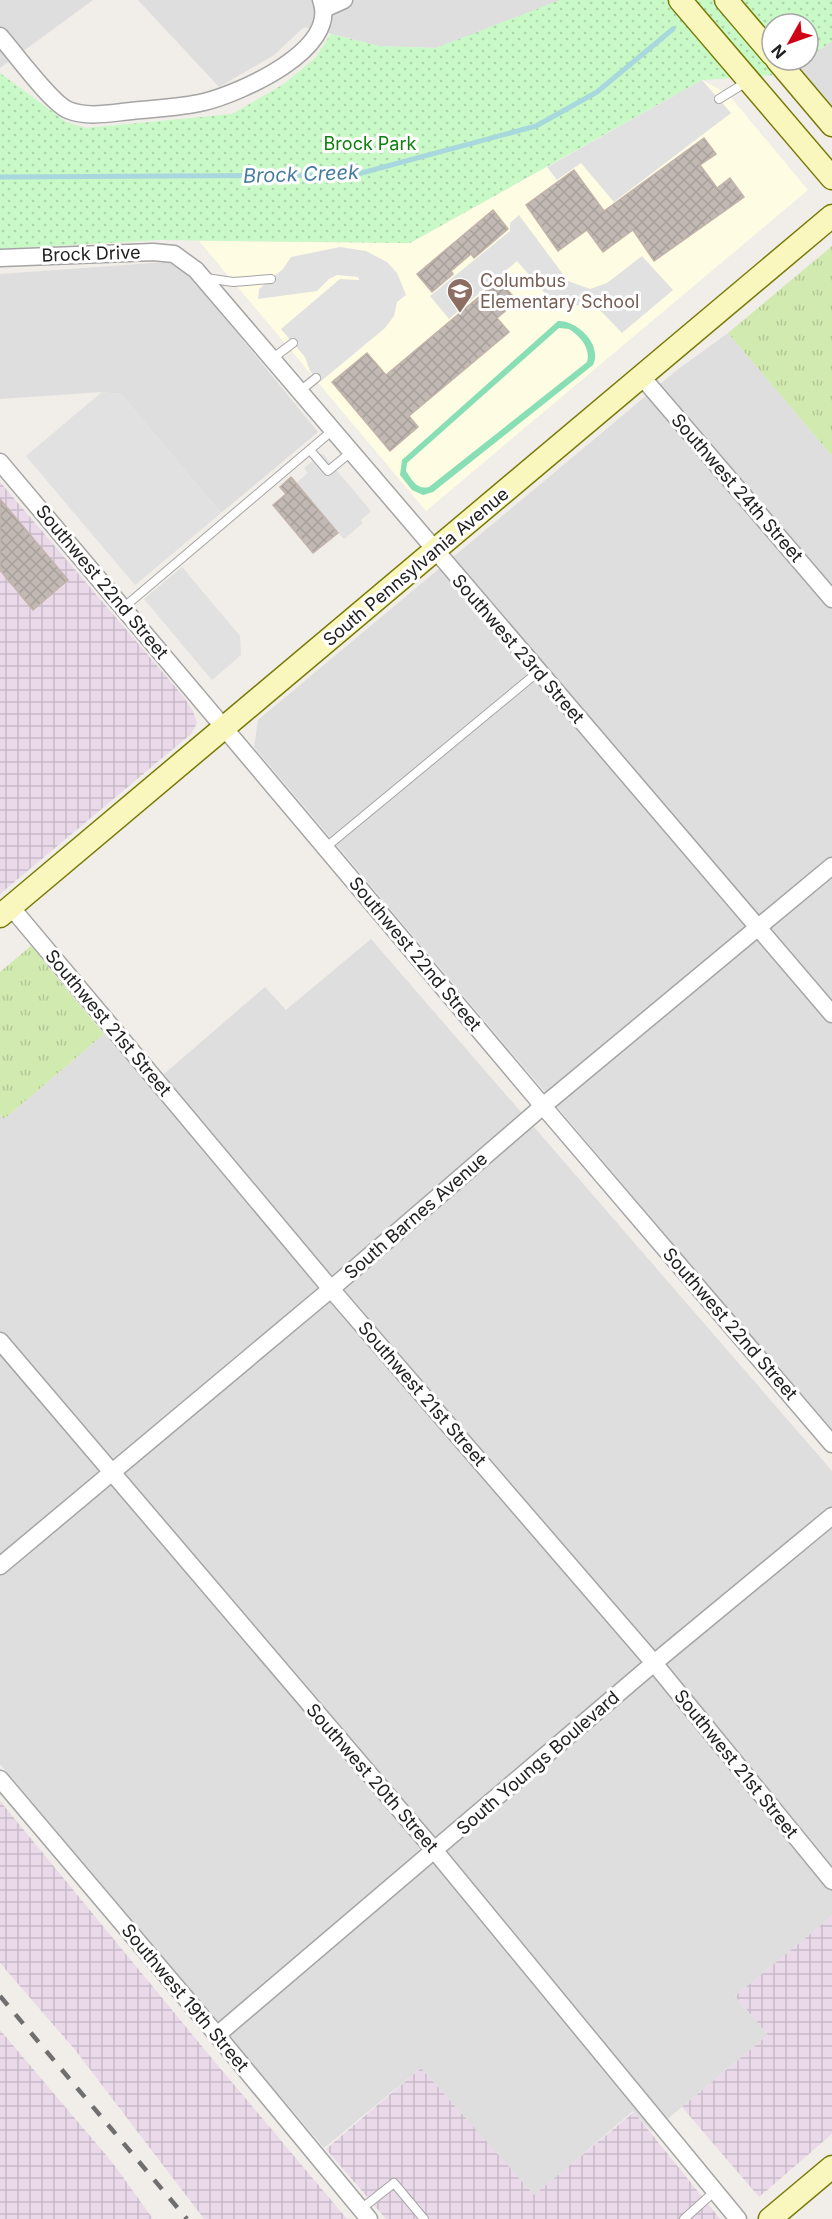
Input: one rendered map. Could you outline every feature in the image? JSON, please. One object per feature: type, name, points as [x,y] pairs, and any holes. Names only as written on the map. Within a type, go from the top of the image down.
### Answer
[{"type":"main road","points":[[680,0],[832,178]]},
{"type":"main road","points":[[726,0],[760,40]]},
{"type":"main road","points":[[787,72],[832,125]]},
{"type":"main road","name":"South Pennsylvania Avenue","points":[[6,912],[832,216]]},
{"type":"main road","points":[[770,2219],[832,2167]]},
{"type":"street","points":[[0,36],[58,104],[70,111],[93,114],[160,110],[211,100],[250,86],[297,56],[310,42],[320,26],[322,4],[344,0]]},
{"type":"street","name":"Brock Drive","points":[[0,258],[153,252],[180,257]]},
{"type":"street","name":"Southwest 23rd Street","points":[[180,257],[204,278],[273,358],[434,551],[832,1014]]},
{"type":"street","name":"Southwest 24th Street","points":[[642,377],[832,600]]},
{"type":"street","name":"Southwest 22nd Street","points":[[0,462],[543,1106],[832,1444]]},
{"type":"street","name":"South Barnes Avenue","points":[[0,1566],[331,1289],[543,1106],[832,866]]},
{"type":"street","name":"Southwest 21st Street","points":[[6,912],[654,1663],[832,1881]]},
{"type":"street","name":"Southwest 20th Street","points":[[0,1341],[435,1851],[738,2219]]},
{"type":"street","name":"South Youngs Boulevard","points":[[217,2035],[654,1663],[832,1516]]},
{"type":"street","name":"Southwest 19th Street","points":[[0,1779],[365,2214]]},
{"type":"lane","points":[[719,99],[749,81]]},
{"type":"lane","points":[[204,278],[233,282],[271,279]]},
{"type":"lane","points":[[273,358],[293,343]]},
{"type":"lane","points":[[300,391],[316,378]]},
{"type":"lane","points":[[123,608],[160,581],[180,554],[333,430]]},
{"type":"lane","points":[[310,450],[328,471],[351,452]]},
{"type":"lane","points":[[325,848],[538,672]]},
{"type":"lane","points":[[365,2214],[394,2183],[424,2219]]},
{"type":"lane","points":[[684,2219],[715,2191]]},
{"type":"shaded area","points":[[0,0],[93,0],[0,68]]},
{"type":"shaded area","points":[[138,0],[561,0],[436,48],[379,46],[304,27],[274,55],[219,87]]},
{"type":"shaded area","points":[[832,41],[832,113],[798,72],[820,72],[820,50]]},
{"type":"shaded area","name":"Columbus Elementary School","points":[[702,80],[728,94],[808,190],[426,511],[199,241],[410,243]]},
{"type":"shaded area","points":[[702,80],[731,113],[614,202],[581,163],[557,180],[547,167]]},
{"type":"shaded area","points":[[519,215],[568,281],[590,289],[607,283],[642,256],[673,290],[622,333],[594,304],[557,307],[517,261],[449,319],[430,296],[510,231],[510,223]]},
{"type":"shaded area","points":[[340,247],[366,251],[387,262],[397,273],[406,295],[397,302],[394,316],[385,328],[320,382],[310,371],[305,357],[281,329],[340,279],[359,280],[358,277],[337,275],[329,279],[317,291],[258,299],[259,289],[283,269],[291,257]]},
{"type":"shaded area","points":[[167,262],[179,267],[196,283],[318,432],[221,513],[121,394],[102,392],[0,399],[0,274]]},
{"type":"shaded area","points":[[728,333],[832,456],[832,1433],[254,747],[258,720],[677,370]]},
{"type":"shaded area","points":[[102,392],[121,394],[221,513],[135,585],[26,456]]},
{"type":"shaded area","points":[[322,453],[371,511],[361,520],[363,523],[344,539],[296,483],[308,473],[304,468]]},
{"type":"shaded area","points":[[0,482],[183,696],[193,711],[197,723],[191,734],[0,894]]},
{"type":"shaded area","points":[[182,567],[240,636],[241,655],[212,680],[144,599]]},
{"type":"shaded area","points":[[371,939],[832,1471],[832,1916],[735,1996],[768,2035],[652,2132],[633,2111],[534,2196],[421,2068],[324,2148],[0,1764],[0,1115],[4,1119],[104,1034],[150,1086],[265,987],[286,1010]]},
{"type":"shaded area","points":[[0,1801],[347,2219],[204,2219],[76,2051],[0,1963]]},
{"type":"shaded area","points":[[832,1916],[832,2134],[759,2197],[682,2107],[768,2035],[735,1996]]},
{"type":"shaded area","points":[[0,2030],[112,2162],[153,2219],[0,2219]]},
{"type":"shaded area","points":[[421,2068],[534,2195],[634,2112],[720,2219],[386,2219],[326,2149]]},
{"type":"green space","name":"Brock Park","points":[[560,0],[832,0],[832,41],[820,50],[820,12],[760,12],[760,72],[792,72],[789,74],[702,80],[410,243],[159,240],[0,249],[0,73],[66,122],[86,128],[232,114],[284,84],[315,58],[331,34],[379,46],[436,48]]},
{"type":"green space","points":[[832,246],[832,456],[728,333]]},
{"type":"green space","points":[[558,321],[580,329],[591,342],[595,357],[593,365],[433,492],[423,495],[412,490],[400,475],[402,460]],"holes":[[[559,328],[569,329],[584,343],[587,362],[429,487],[425,488],[415,484],[406,471],[407,463]]]},
{"type":"green space","points":[[31,946],[104,1034],[4,1119],[0,1115],[0,972]]},
{"type":"building","points":[[704,138],[716,154],[700,165],[717,188],[730,178],[744,197],[654,261],[633,230],[603,252],[587,230],[558,251],[526,205],[574,170],[604,211]]},
{"type":"building","points":[[493,210],[508,229],[474,258],[471,254],[432,292],[417,274]]},
{"type":"building","points":[[499,280],[517,301],[497,318],[509,332],[409,416],[418,427],[390,451],[332,382],[367,353],[386,375]]},
{"type":"building","points":[[291,477],[338,533],[313,553],[273,505],[286,494],[280,487]]},
{"type":"building","points":[[0,499],[68,580],[33,610],[0,570]]},
{"type":"waterway","name":"Brock Creek","points":[[0,177],[354,175],[536,126],[597,92],[673,29]]},
{"type":"railway","points":[[0,1996],[187,2219]]},
{"type":"place","name":"Columbus Elementary School","points":[[460,314]]}]
